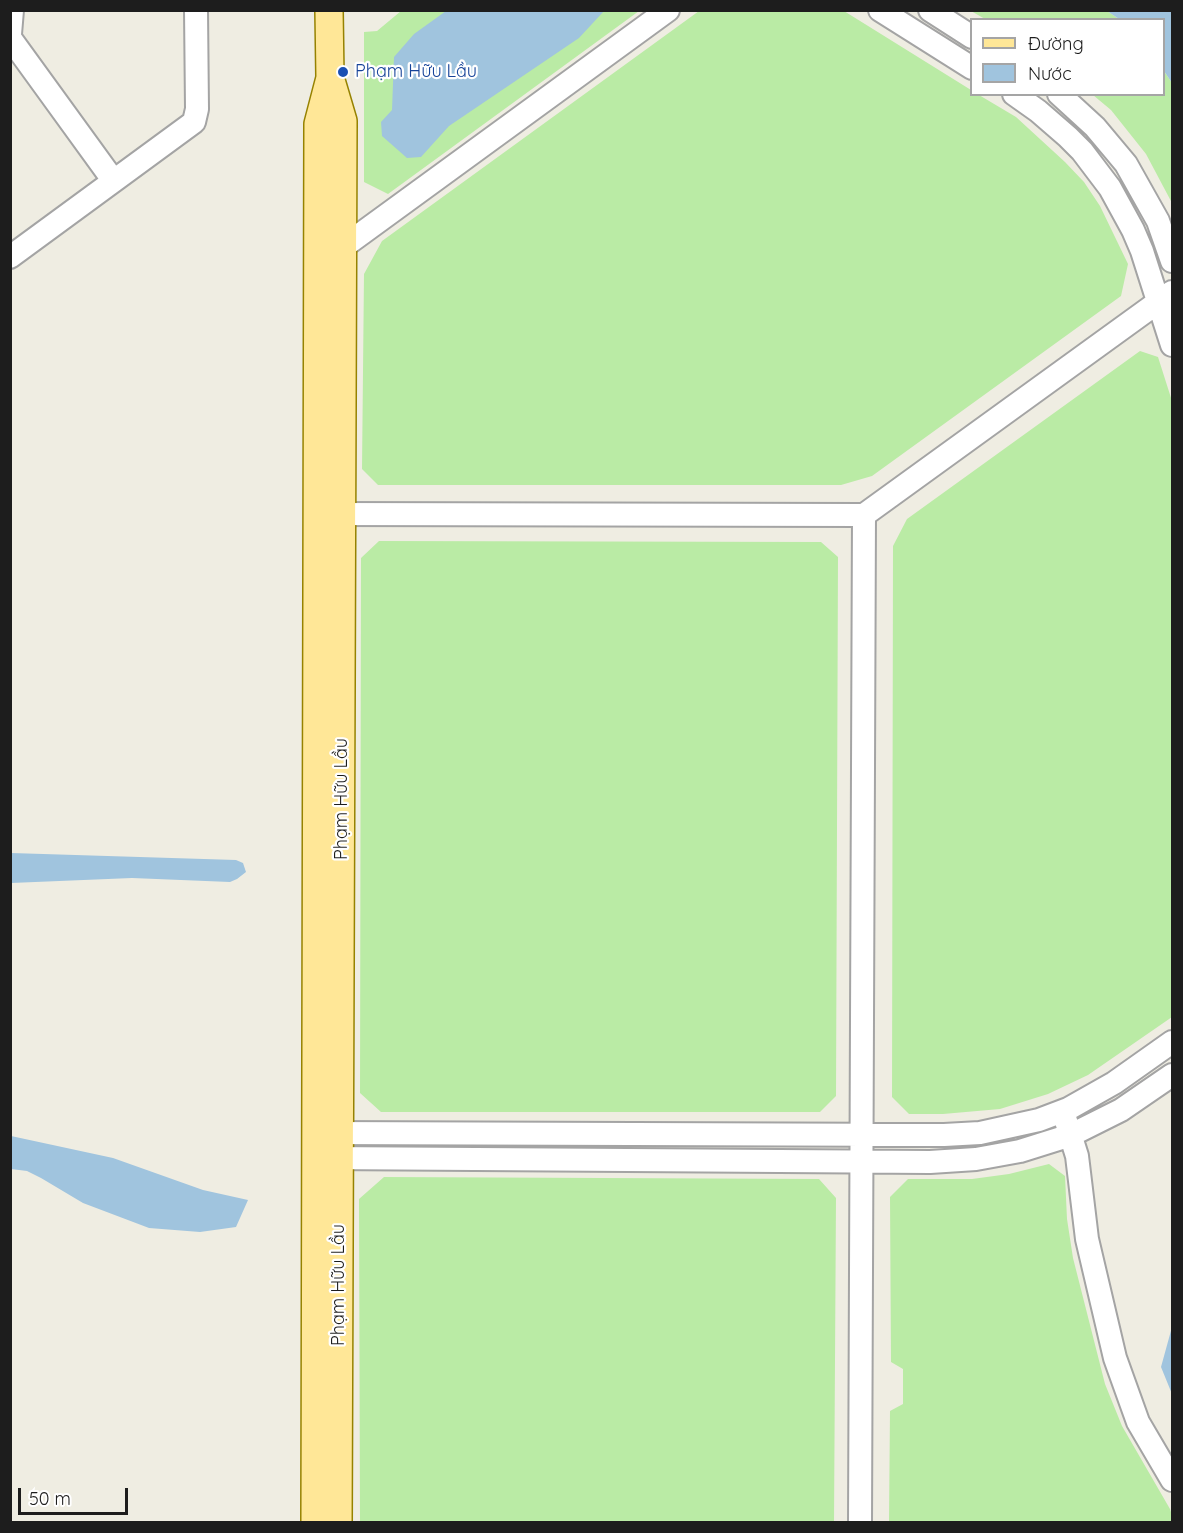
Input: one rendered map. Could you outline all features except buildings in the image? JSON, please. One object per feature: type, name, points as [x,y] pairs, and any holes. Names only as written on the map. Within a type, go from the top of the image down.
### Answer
[{"type":"main road","name":"Phạm Hữu Lầu","points":[[329,10],[330,77],[318,124],[330,514],[328,1145],[338,1522]]},
{"type":"main road","name":"Phạm Hữu Lầu","points":[[330,77],[343,121],[343,247],[330,514]]},
{"type":"main road","name":"Phạm Hữu Lầu","points":[[315,1522],[328,1145]]},
{"type":"street","points":[[12,10],[10,36],[113,180]]},
{"type":"street","points":[[10,257],[194,122],[196,10]]},
{"type":"street","points":[[343,247],[668,10]]},
{"type":"street","points":[[880,10],[970,67]]},
{"type":"street","points":[[930,10],[970,36]]},
{"type":"street","points":[[1017,96],[1068,137],[1082,151],[1110,188],[1166,297],[1173,345]]},
{"type":"street","points":[[1061,96],[1095,127],[1126,164],[1158,221],[1173,261]]},
{"type":"street","points":[[330,514],[864,515],[1166,297]]},
{"type":"street","points":[[860,1522],[864,515]]},
{"type":"street","points":[[328,1145],[980,1133],[1020,1125],[1063,1112],[1114,1083],[1173,1042]]},
{"type":"street","points":[[328,1145],[862,1161],[976,1159],[1020,1151],[1071,1135],[1121,1110],[1173,1075]]},
{"type":"street","points":[[1063,1112],[1071,1135],[1080,1177],[1083,1219],[1115,1358],[1138,1422],[1173,1480]]},
{"type":"green space","points":[[401,11],[639,11],[388,194],[364,182],[364,32],[377,31]]},
{"type":"green space","points":[[699,11],[844,11],[970,89],[970,96],[981,96],[1016,117],[1084,182],[1100,206],[1128,264],[1121,296],[872,476],[841,485],[378,485],[362,469],[364,274],[382,241]]},
{"type":"green space","points":[[971,11],[1107,11],[1118,18],[983,18]]},
{"type":"green space","points":[[1165,72],[1172,83],[1172,203],[1146,154],[1111,110],[1094,96],[1165,96]]},
{"type":"green space","points":[[1140,351],[1158,357],[1172,401],[1172,1017],[1088,1075],[1048,1094],[1000,1109],[943,1114],[909,1114],[892,1097],[893,546],[907,519]]},
{"type":"green space","points":[[379,541],[821,542],[838,557],[836,1096],[820,1112],[381,1112],[360,1093],[361,558]]},
{"type":"green space","points":[[1049,1164],[1065,1176],[1067,1219],[1073,1258],[1105,1384],[1122,1426],[1170,1509],[1172,1522],[889,1522],[890,1411],[903,1404],[903,1369],[891,1362],[890,1197],[908,1179],[972,1179],[1009,1174]]},
{"type":"green space","points":[[384,1177],[819,1179],[836,1198],[834,1522],[360,1522],[359,1199]]},
{"type":"water","points":[[446,11],[604,11],[579,38],[449,126],[421,157],[407,158],[382,136],[381,122],[392,110],[394,57],[414,34]]},
{"type":"water","points":[[1107,11],[1172,11],[1172,83],[1165,72],[1165,18],[1118,18]]},
{"type":"water","points":[[11,853],[236,860],[243,863],[246,872],[230,882],[132,878],[11,883]]},
{"type":"water","points":[[11,1136],[113,1158],[203,1190],[248,1200],[236,1227],[200,1232],[149,1228],[83,1203],[27,1171],[11,1169]]},
{"type":"water","points":[[1172,1327],[1172,1394],[1161,1367]]},
{"type":"place","name":"Phạm Hữu Lầu","points":[[343,72]]}]
